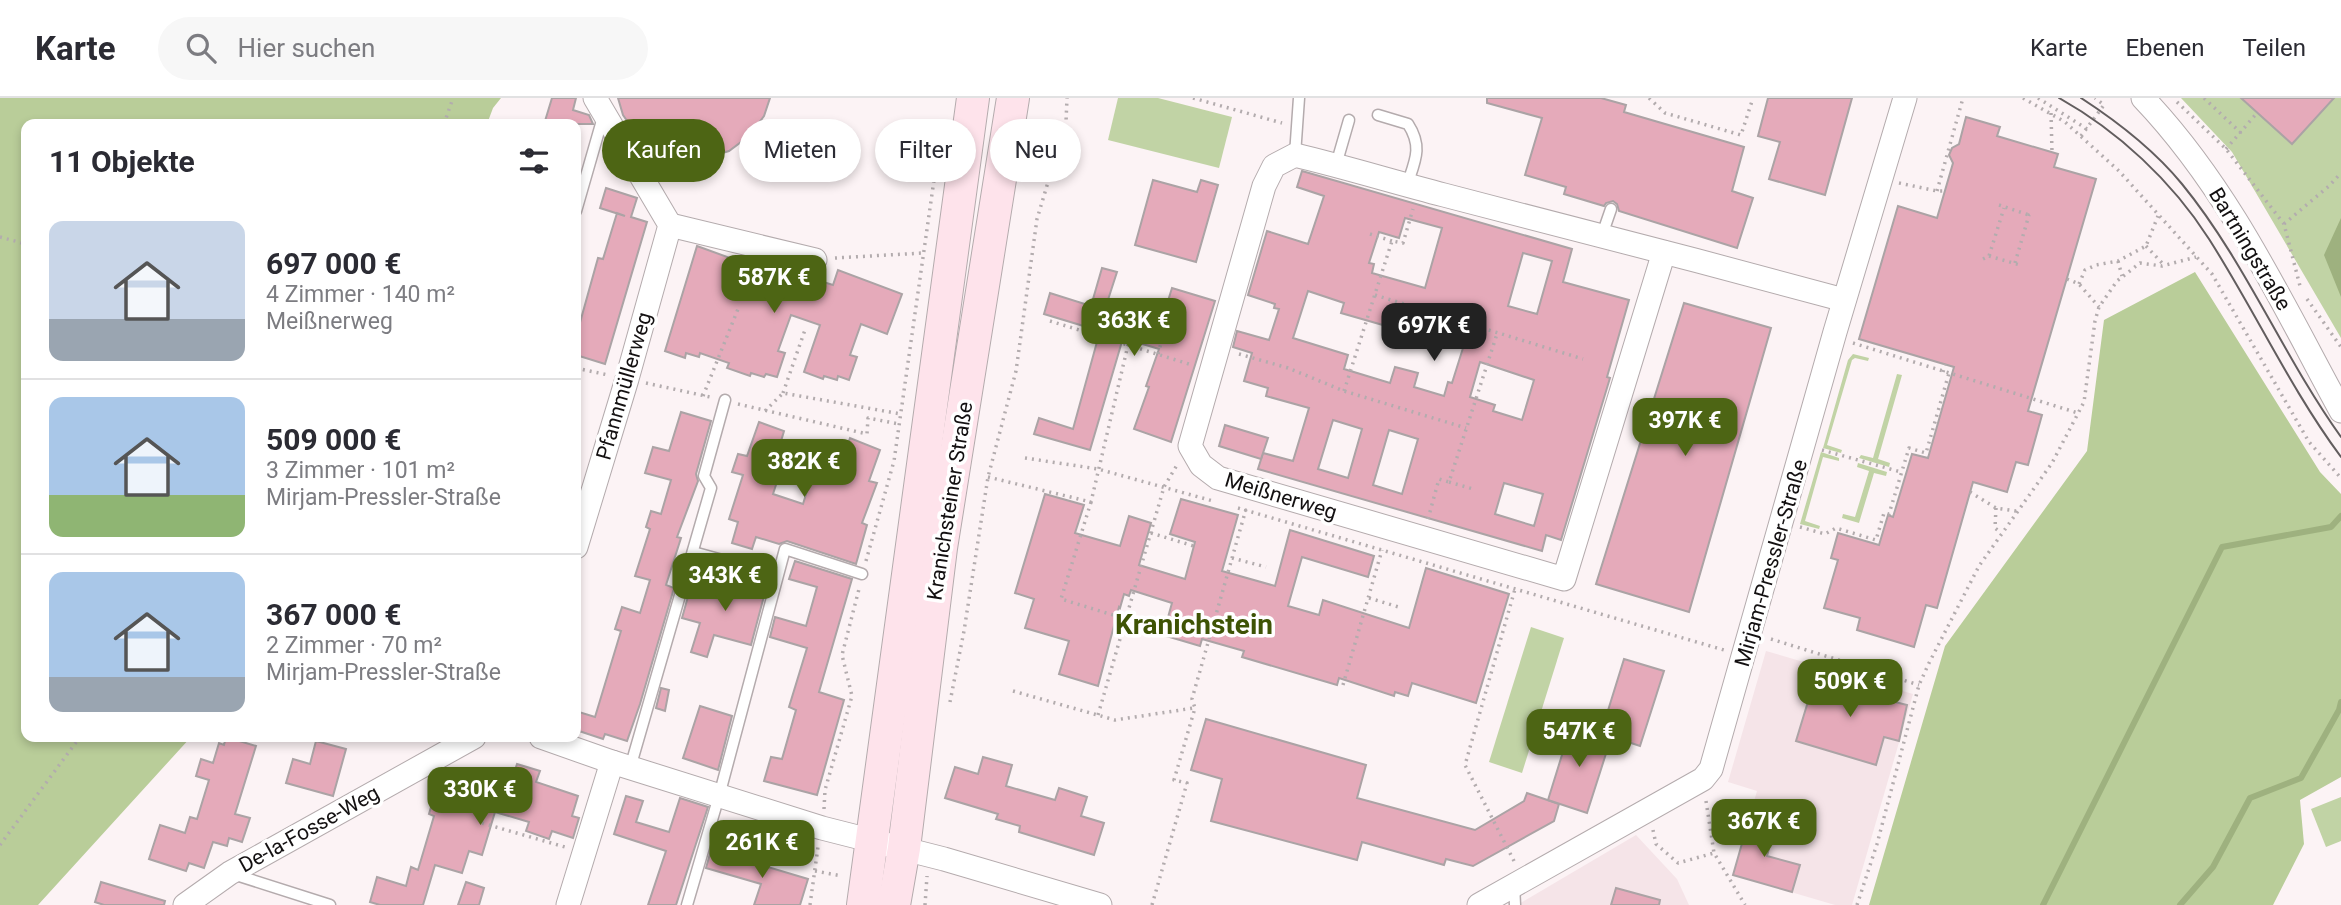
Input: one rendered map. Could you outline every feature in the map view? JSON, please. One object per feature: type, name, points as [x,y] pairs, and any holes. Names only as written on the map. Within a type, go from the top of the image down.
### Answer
[{"type":"main road","name":"Kranichsteiner Straße","points":[[858,891],[872,842],[974,98]]},
{"type":"main road","name":"Kranichsteiner Straße","points":[[894,905],[916,851],[941,548],[1013,98]]},
{"type":"street","name":"Mirjam-Pressler-Straße","points":[[1703,779],[1712,769],[1844,300],[1905,98]]},
{"type":"street","name":"Bartningstraße","points":[[2143,98],[2164,120],[2225,202],[2341,411]]},
{"type":"street","points":[[599,106],[670,225],[815,260]]},
{"type":"street","points":[[1295,155],[1844,300]]},
{"type":"street","name":"Meißnerweg","points":[[1295,155],[1274,166],[1264,186],[1190,446],[1201,465],[1219,478],[1564,579],[1664,252]]},
{"type":"street","name":"Pfannmüllerweg","points":[[581,531],[670,225]]},
{"type":"street","name":"De-la-Fosse-Weg","points":[[184,905],[230,873],[465,742]]},
{"type":"street","points":[[555,742],[822,828],[916,851],[1100,905]]},
{"type":"street","points":[[568,905],[584,853],[621,765]]},
{"type":"street","points":[[1479,905],[1514,895],[1645,812],[1703,779]]},
{"type":"lane","points":[[1295,155],[1296,99]]},
{"type":"lane","points":[[581,188],[599,106]]},
{"type":"lane","points":[[1378,115],[1408,124],[1417,137],[1413,187]]},
{"type":"lane","points":[[1336,165],[1349,120]]},
{"type":"lane","points":[[1602,235],[1611,209]]},
{"type":"lane","points":[[621,765],[711,488],[704,476],[725,400]]},
{"type":"lane","points":[[687,905],[785,549],[862,574]]},
{"type":"lane","points":[[692,552],[777,575]]},
{"type":"lane","points":[[230,873],[324,904]]},
{"type":"path","points":[[446,119],[453,98]]},
{"type":"path","points":[[947,714],[964,631],[988,477],[1016,371],[1037,219],[1066,122],[1067,98]]},
{"type":"path","points":[[1193,98],[1296,127]]},
{"type":"path","points":[[1649,98],[1665,113],[1741,135],[1753,98]]},
{"type":"path","points":[[1937,191],[1963,98]]},
{"type":"path","points":[[2023,98],[2051,113],[2119,171],[2212,274],[2309,442],[2341,478]]},
{"type":"path","points":[[2038,98],[2087,129]]},
{"type":"path","points":[[2081,136],[2105,105],[2095,98]]},
{"type":"path","points":[[2173,98],[2226,149],[2284,224],[2301,290],[2341,346]]},
{"type":"path","points":[[2204,98],[2241,132]]},
{"type":"path","points":[[2051,113],[2052,152]]},
{"type":"path","points":[[2226,149],[2258,113]]},
{"type":"path","points":[[2284,224],[2341,173]]},
{"type":"path","points":[[1882,178],[1945,191]]},
{"type":"path","points":[[810,905],[825,790],[852,696],[842,655],[894,461],[933,182]]},
{"type":"path","points":[[1370,234],[1403,243],[1413,187]]},
{"type":"path","points":[[1999,205],[2029,215]]},
{"type":"path","points":[[1989,256],[2004,208]]},
{"type":"path","points":[[2015,263],[2029,215],[2034,212]]},
{"type":"path","points":[[2079,284],[2085,271],[2096,265],[2118,261],[2147,246],[2158,216]]},
{"type":"path","points":[[0,237],[21,243]]},
{"type":"path","points":[[1344,391],[1392,241]]},
{"type":"path","points":[[2147,246],[2164,265]]},
{"type":"path","points":[[815,260],[923,253]]},
{"type":"path","points":[[1983,259],[1989,256],[2020,265]]},
{"type":"path","points":[[1857,905],[1877,844],[1919,685],[1979,566],[2052,463],[2078,414],[2086,394],[2099,307],[2122,276],[2140,263],[2164,265],[2196,257]]},
{"type":"path","points":[[2118,261],[2122,276]]},
{"type":"path","points":[[2067,279],[2079,284],[2099,307]]},
{"type":"path","points":[[1376,295],[1583,359]]},
{"type":"path","points":[[703,396],[738,309]]},
{"type":"path","points":[[1158,354],[1168,318]]},
{"type":"path","points":[[1049,321],[1211,370]]},
{"type":"path","points":[[765,411],[783,393],[806,327]]},
{"type":"path","points":[[1835,332],[1850,342],[1923,367],[2078,414]]},
{"type":"path","points":[[1449,482],[1497,334]]},
{"type":"path","points":[[1126,619],[1062,599],[1091,502],[1128,345]]},
{"type":"path","points":[[1217,347],[1288,368],[1344,391],[1466,428]]},
{"type":"path","points":[[1943,372],[1945,364]]},
{"type":"path","points":[[581,369],[867,434],[868,418],[899,424]]},
{"type":"path","points":[[1796,526],[1825,534],[1836,528],[1876,540],[1884,513],[1889,514],[1909,448],[1926,453],[1949,373]]},
{"type":"path","points":[[783,393],[901,414]]},
{"type":"path","points":[[1819,449],[1901,472]]},
{"type":"path","points":[[1024,458],[1098,469],[1222,503]]},
{"type":"path","points":[[988,477],[1091,502]]},
{"type":"path","points":[[1422,538],[1439,479],[1473,489]]},
{"type":"path","points":[[1098,715],[1164,487]]},
{"type":"path","points":[[1152,905],[1187,783],[1174,780],[1195,708],[1192,699],[1252,488]]},
{"type":"path","points":[[1970,492],[1996,508],[2016,512]]},
{"type":"path","points":[[1234,507],[1745,656]]},
{"type":"path","points":[[1996,508],[1995,527],[2001,533]]},
{"type":"path","points":[[1151,533],[1197,547]]},
{"type":"path","points":[[1343,685],[1382,550]]},
{"type":"path","points":[[1232,558],[1266,567]]},
{"type":"path","points":[[1514,861],[1465,765],[1522,567]]},
{"type":"path","points":[[1369,598],[1402,608]]},
{"type":"path","points":[[1751,633],[1919,685]]},
{"type":"path","points":[[1013,691],[1115,720],[1195,708]]},
{"type":"path","points":[[0,845],[2,838],[76,742]]},
{"type":"path","points":[[1703,779],[1714,853],[1745,905]]},
{"type":"path","points":[[1645,812],[1656,844],[1678,863],[1714,853]]},
{"type":"path","points":[[482,823],[584,853]]},
{"type":"path","points":[[916,851],[925,905]]},
{"type":"path","points":[[814,871],[858,891]]},
{"type":"shaded area","points":[[0,98],[501,98],[489,119],[21,119],[21,742],[186,742],[38,905],[0,905]]},
{"type":"shaded area","points":[[1118,98],[1158,98],[1232,117],[1219,168],[1108,140]]},
{"type":"shaded area","points":[[2181,98],[2341,98],[2341,338],[2232,152]]},
{"type":"shaded area","points":[[2341,218],[2341,297],[2324,255]]},
{"type":"shaded area","points":[[2195,272],[2320,472],[2341,494],[2341,777],[2300,800],[2304,844],[2273,905],[1869,905],[1945,646],[2087,451],[2104,320]]},
{"type":"shaded area","points":[[1853,354],[1869,358],[1868,361],[1855,358],[1852,360],[1827,445],[1842,450],[1841,453],[1823,448],[1848,360]]},
{"type":"shaded area","points":[[1897,374],[1902,375],[1878,459],[1890,463],[1889,467],[1859,458],[1861,455],[1873,458]]},
{"type":"shaded area","points":[[1821,452],[1839,458],[1839,461],[1823,457],[1805,521],[1820,526],[1819,529],[1800,524]]},
{"type":"shaded area","points":[[1858,463],[1887,472],[1886,476],[1874,473],[1859,523],[1842,518],[1843,514],[1855,517],[1869,471],[1857,467]]},
{"type":"shaded area","points":[[1531,627],[1564,638],[1522,773],[1489,762]]},
{"type":"shaded area","points":[[1766,651],[1913,694],[1852,905],[1835,905],[1733,875],[1757,791],[1728,782]]},
{"type":"shaded area","points":[[2341,797],[2341,841],[2326,847],[2311,809]]},
{"type":"shaded area","points":[[1636,835],[1677,879],[1689,905],[1517,905]]},
{"type":"building","points":[[552,98],[576,98],[573,110],[589,115],[593,124],[581,124],[581,119],[546,119]]},
{"type":"building","points":[[618,98],[770,98],[762,119],[739,119],[739,144],[725,152],[725,119],[626,119]]},
{"type":"building","points":[[1487,98],[1601,98],[1626,105],[1624,112],[1744,147],[1732,191],[1753,198],[1737,248],[1619,211],[1613,201],[1604,206],[1564,194],[1566,187],[1525,175],[1542,118],[1487,103]]},
{"type":"building","points":[[1768,98],[1852,98],[1825,195],[1769,179],[1780,142],[1758,136]]},
{"type":"building","points":[[2241,98],[2334,98],[2292,144]]},
{"type":"building","points":[[1966,117],[2000,127],[1997,136],[2058,154],[2054,167],[2096,179],[2028,411],[2042,415],[2028,465],[2016,462],[2007,492],[1973,482],[1937,608],[1926,605],[1914,647],[1857,630],[1860,618],[1824,608],[1838,560],[1831,558],[1838,533],[1879,545],[1888,515],[1893,517],[1912,454],[1928,458],[1954,367],[1859,339],[1898,206],[1937,218],[1953,163],[1949,155],[1952,148],[1959,144]]},
{"type":"building","points":[[1302,171],[1572,249],[1563,282],[1629,300],[1607,377],[1610,378],[1561,540],[1546,535],[1542,551],[1258,469],[1263,453],[1293,461],[1309,408],[1266,396],[1268,388],[1244,381],[1252,353],[1233,347],[1237,331],[1269,340],[1279,309],[1274,308],[1275,304],[1248,295],[1267,231],[1308,244],[1324,196],[1297,187]],"holes":[[[1405,218],[1442,228],[1425,288],[1372,273],[1374,264],[1369,263],[1379,232],[1399,238]],[[1523,253],[1552,261],[1537,314],[1508,306]],[[1308,291],[1344,303],[1341,313],[1463,348],[1452,383],[1448,382],[1444,396],[1414,387],[1418,373],[1395,367],[1390,383],[1344,369],[1348,355],[1293,338]],[[1480,362],[1534,380],[1522,420],[1493,411],[1495,405],[1470,397]],[[1333,420],[1362,429],[1348,478],[1318,469]],[[1389,430],[1418,439],[1402,494],[1373,485]],[[1504,483],[1543,494],[1534,526],[1495,514]]]},
{"type":"building","points":[[1153,180],[1197,192],[1201,180],[1218,185],[1196,262],[1135,245]]},
{"type":"building","points":[[606,188],[637,198],[631,217],[647,222],[605,364],[581,357],[581,319],[598,258],[603,259],[617,213],[600,208]]},
{"type":"building","points":[[697,246],[741,262],[742,257],[833,285],[838,270],[902,294],[887,334],[861,324],[850,355],[857,357],[849,380],[838,376],[837,380],[824,376],[823,379],[804,372],[820,325],[791,315],[778,351],[785,353],[777,377],[751,373],[750,376],[727,368],[729,363],[700,353],[699,357],[686,353],[685,358],[665,351]]},
{"type":"building","points":[[1102,268],[1117,272],[1105,309],[1146,322],[1153,300],[1167,304],[1172,288],[1215,301],[1171,442],[1134,429],[1159,349],[1123,338],[1090,450],[1034,434],[1039,418],[1073,429],[1100,331],[1044,314],[1050,293],[1091,306]]},
{"type":"building","points":[[1684,303],[1771,328],[1689,612],[1596,584]]},
{"type":"building","points":[[681,412],[711,421],[696,474],[698,481],[677,537],[681,538],[666,585],[674,588],[640,704],[627,741],[605,734],[603,739],[581,732],[581,713],[595,717],[621,631],[615,629],[622,607],[640,613],[650,580],[635,576],[650,529],[646,527],[651,511],[661,514],[671,480],[645,473],[653,447],[669,451]]},
{"type":"building","points":[[759,422],[784,431],[779,448],[787,451],[773,494],[803,504],[816,462],[839,469],[850,438],[880,450],[869,481],[877,483],[862,523],[867,525],[856,564],[787,541],[779,544],[756,537],[752,549],[732,543],[738,522],[729,519],[743,475],[732,472],[738,454],[747,456]]},
{"type":"building","points":[[1225,425],[1268,438],[1261,459],[1219,446]]},
{"type":"building","points":[[1045,494],[1084,505],[1075,533],[1120,546],[1129,516],[1151,523],[1139,565],[1185,579],[1195,542],[1170,534],[1181,499],[1238,515],[1222,571],[1275,586],[1290,530],[1374,556],[1368,577],[1302,557],[1288,606],[1319,615],[1323,600],[1409,628],[1426,568],[1509,594],[1476,703],[1412,683],[1408,696],[1395,692],[1394,696],[1339,678],[1337,685],[1242,657],[1244,651],[1202,639],[1200,646],[1163,635],[1172,603],[1131,590],[1129,596],[1124,594],[1119,607],[1098,686],[1059,674],[1069,641],[1025,628],[1034,599],[1015,593]]},
{"type":"building","points":[[795,561],[852,579],[819,692],[844,700],[817,795],[764,781],[771,757],[782,759],[796,710],[789,707],[807,648],[770,637],[775,617],[806,626],[817,587],[789,579]]},
{"type":"building","points":[[750,576],[768,581],[751,645],[714,635],[707,657],[691,652],[700,623],[682,618],[689,593],[702,597],[707,581],[746,592]]},
{"type":"building","points":[[1624,659],[1664,671],[1640,746],[1601,733]]},
{"type":"building","points":[[1817,672],[1896,696],[1895,702],[1907,705],[1899,741],[1884,737],[1876,765],[1796,741]]},
{"type":"building","points":[[661,688],[669,690],[665,711],[656,708]]},
{"type":"building","points":[[700,706],[732,716],[718,770],[683,758]]},
{"type":"building","points":[[1206,719],[1366,765],[1357,798],[1475,830],[1524,801],[1527,793],[1559,804],[1554,821],[1473,866],[1446,859],[1444,865],[1362,842],[1357,860],[1211,821],[1222,779],[1191,770]]},
{"type":"building","points":[[1571,726],[1611,738],[1587,813],[1548,800]]},
{"type":"building","points":[[225,742],[243,742],[256,746],[235,814],[250,818],[242,842],[229,838],[227,846],[213,842],[204,868],[189,863],[186,871],[149,859],[160,825],[185,833],[190,817],[197,819],[209,780],[196,776],[201,759],[213,763],[219,743],[224,745]]},
{"type":"building","points":[[316,742],[346,749],[333,796],[286,783],[293,759],[310,764]]},
{"type":"building","points":[[983,757],[1012,765],[1006,786],[1055,800],[1059,788],[1087,797],[1081,816],[1104,823],[1094,855],[1019,832],[1020,826],[996,819],[998,814],[945,798],[955,767],[978,774]]},
{"type":"building","points":[[517,764],[540,771],[536,782],[578,796],[572,816],[579,818],[573,838],[552,831],[549,839],[526,831],[529,822],[495,812],[482,855],[469,851],[462,873],[435,865],[423,905],[380,905],[370,902],[377,877],[406,886],[411,867],[418,870],[434,816],[429,814],[434,797],[456,804],[467,772],[510,786]]},
{"type":"building","points":[[626,796],[643,801],[636,822],[669,832],[680,798],[708,807],[676,905],[648,905],[666,851],[614,834]]},
{"type":"building","points":[[1749,819],[1775,826],[1767,856],[1800,865],[1792,892],[1733,875]]},
{"type":"building","points":[[711,850],[808,879],[800,905],[754,905],[761,884],[706,868]]},
{"type":"building","points":[[101,882],[165,901],[164,905],[104,905],[95,902]]},
{"type":"building","points":[[466,882],[484,888],[479,905],[458,905]]},
{"type":"building","points":[[1616,888],[1660,900],[1659,905],[1611,905]]},
{"type":"waterway","points":[[2043,905],[2222,547],[2331,527],[2341,516]]},
{"type":"waterway","points":[[2180,905],[2213,867],[2250,798],[2301,778],[2341,702]]},
{"type":"tram line","points":[[2059,98],[2123,142],[2178,197],[2226,266],[2305,404],[2341,457]]},
{"type":"tram line","points":[[2081,98],[2135,137],[2182,184],[2225,245],[2341,437]]},
{"type":"district","name":"Kranichstein","points":[[1194,624]]}]
